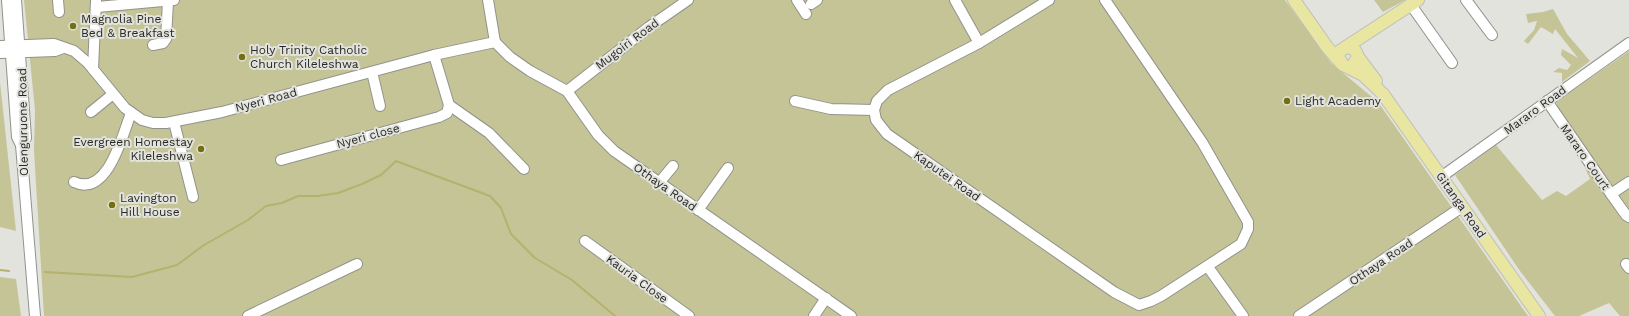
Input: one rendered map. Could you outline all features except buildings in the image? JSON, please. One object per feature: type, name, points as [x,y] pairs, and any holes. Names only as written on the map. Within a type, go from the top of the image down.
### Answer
[{"type":"main road","points":[[1294,0],[1315,29],[1344,64],[1353,65],[1358,56],[1362,42],[1384,23]]},
{"type":"main road","points":[[1344,64],[1338,54],[1346,47],[1415,3]]},
{"type":"main road","name":"Gitanga Road","points":[[1315,29],[1329,43],[1354,49],[1373,76],[1383,94],[1539,316]]},
{"type":"main road","name":"Gitanga Road","points":[[1344,64],[1363,75],[1383,94]]},
{"type":"street","points":[[7,0],[13,49]]},
{"type":"street","name":"Olenguruone Road","points":[[16,0],[13,49],[26,138],[21,146],[35,316]]},
{"type":"street","points":[[58,0],[59,12]]},
{"type":"street","points":[[93,69],[96,3],[171,0],[166,39],[163,43],[153,45]]},
{"type":"street","points":[[488,0],[496,42]]},
{"type":"street","name":"Mugoiri Road","points":[[567,90],[649,27],[688,0]]},
{"type":"street","points":[[798,0],[806,14]]},
{"type":"street","points":[[954,0],[979,43]]},
{"type":"street","points":[[795,101],[831,109],[874,110],[877,101],[882,94],[888,90],[979,43],[1050,0]]},
{"type":"street","name":"Kaputei Road","points":[[874,110],[876,120],[887,134],[1114,292],[1139,305],[1151,301],[1208,267],[1241,244],[1248,229],[1248,222],[1198,136],[1105,0]]},
{"type":"street","points":[[1466,0],[1492,35]]},
{"type":"street","points":[[1415,3],[1452,63]]},
{"type":"street","name":"Nyeri Road","points":[[0,53],[13,49],[54,44],[81,55],[113,94],[131,113],[142,120],[153,123],[174,122],[222,112],[434,55],[496,42]]},
{"type":"street","name":"Othaya Road","points":[[496,42],[510,57],[530,71],[567,90],[606,145],[851,316]]},
{"type":"street","name":"Mararo Road","points":[[1441,177],[1629,43]]},
{"type":"street","points":[[434,55],[449,105],[489,132],[524,169]]},
{"type":"street","points":[[372,72],[380,106]]},
{"type":"street","points":[[91,112],[113,94]]},
{"type":"street","name":"Mararo Court","points":[[1547,101],[1611,194],[1629,182]]},
{"type":"street","name":"Nyeri close","points":[[281,160],[439,117],[447,113],[449,105]]},
{"type":"street","points":[[74,182],[78,184],[89,183],[103,176],[114,158],[131,113]]},
{"type":"street","points":[[174,122],[193,197]]},
{"type":"street","points":[[659,183],[673,166]]},
{"type":"street","points":[[698,210],[728,168]]},
{"type":"street","points":[[1611,194],[1629,217]]},
{"type":"street","name":"Othaya Road","points":[[1299,316],[1462,207]]},
{"type":"street","name":"Kauria Close","points":[[585,241],[689,316]]},
{"type":"street","points":[[248,316],[357,264]]},
{"type":"street","points":[[1208,267],[1243,316]]},
{"type":"street","points":[[814,316],[826,298]]},
{"type":"shaded area","points":[[24,0],[1285,0],[1331,63],[1378,102],[1528,316],[44,316],[34,151],[35,110]]},
{"type":"shaded area","points":[[1374,0],[1405,0],[1383,12]]},
{"type":"shaded area","points":[[1553,9],[1567,34],[1590,61],[1562,82],[1562,73],[1553,72],[1559,68],[1567,70],[1571,65],[1561,55],[1562,49],[1578,58],[1555,29],[1553,34],[1541,27],[1528,44],[1524,41],[1534,30],[1537,21],[1528,23],[1526,14]]},
{"type":"shaded area","points":[[1629,51],[1629,316],[1620,316],[1609,303],[1579,316],[1555,316],[1520,271],[1455,175],[1496,145],[1542,200],[1557,191],[1566,196],[1590,179],[1556,102]]},
{"type":"shaded area","points":[[0,82],[16,231],[0,227]]},
{"type":"shaded area","points":[[0,277],[16,279],[21,316],[0,316]]},
{"type":"waterway","points":[[45,272],[132,277],[177,265],[204,245],[248,220],[266,206],[282,203],[298,196],[318,196],[338,193],[381,175],[396,161],[490,196],[501,208],[511,234],[535,258],[572,280],[615,316]]},
{"type":"waterway","points":[[0,270],[9,271]]},
{"type":"place","name":"Magnolia Pine Bed & Breakfast","points":[[73,26]]},
{"type":"place","name":"Holy Trinity Catholic Church Kileleshwa","points":[[242,57]]},
{"type":"place","name":"Light Academy","points":[[1287,101]]},
{"type":"place","name":"Evergreen Homestay Kileleshwa","points":[[201,149]]},
{"type":"place","name":"Lavington Hill House","points":[[112,205]]}]
